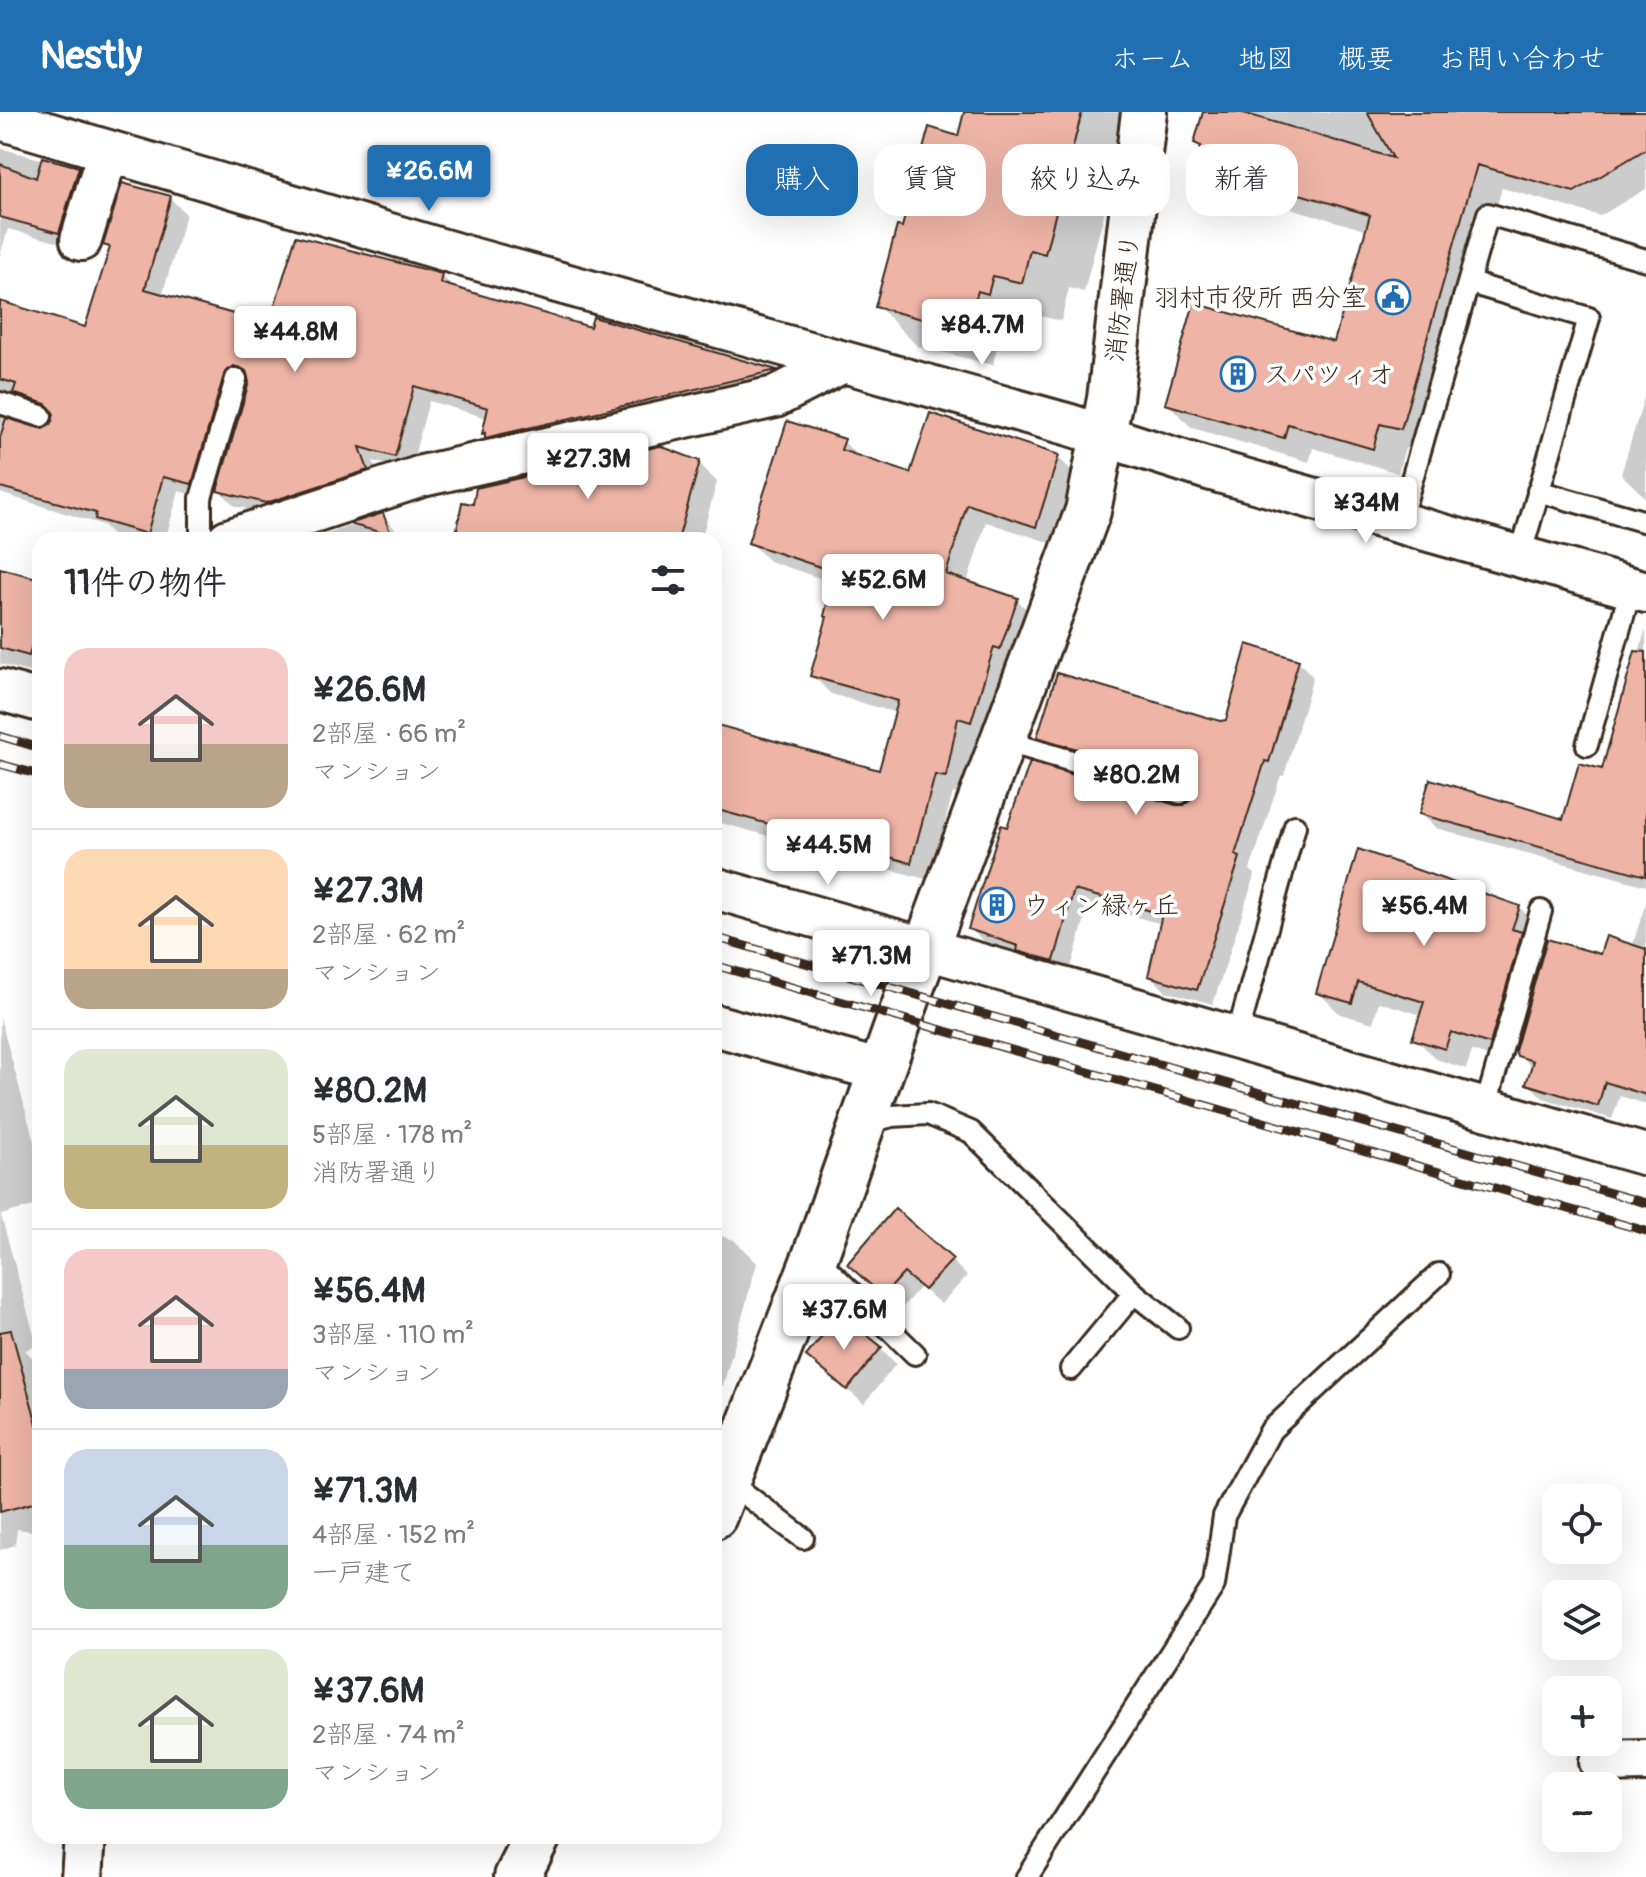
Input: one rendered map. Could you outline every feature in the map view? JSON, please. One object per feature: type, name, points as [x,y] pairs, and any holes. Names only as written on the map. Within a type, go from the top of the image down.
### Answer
[{"type":"street","name":"消防署通り","points":[[722,1496],[815,1257],[925,948],[1088,511],[1105,436],[1144,112]]},
{"type":"street","points":[[0,119],[1639,590]]},
{"type":"street","points":[[81,240],[108,152]]},
{"type":"street","points":[[252,532],[422,476],[775,397],[841,363]]},
{"type":"street","points":[[0,690],[32,699]]},
{"type":"street","points":[[722,890],[1646,1155]]},
{"type":"street","points":[[722,1027],[882,1071]]},
{"type":"street","points":[[1600,1762],[1646,1761]]},
{"type":"street","points":[[82,1877],[84,1844]]},
{"type":"street","points":[[517,1877],[534,1844]]},
{"type":"lane","points":[[1400,521],[1488,214],[1646,260]]},
{"type":"lane","points":[[1470,283],[1589,318],[1520,556]]},
{"type":"lane","points":[[201,532],[201,498],[236,379]]},
{"type":"lane","points":[[0,403],[41,416]]},
{"type":"lane","points":[[1538,491],[1646,522]]},
{"type":"lane","points":[[1587,745],[1639,590]]},
{"type":"lane","points":[[1004,741],[1180,793]]},
{"type":"lane","points":[[1237,1037],[1295,826]]},
{"type":"lane","points":[[1485,1109],[1541,911]]},
{"type":"lane","points":[[862,1124],[892,1116],[928,1114],[971,1132],[1134,1293],[1178,1328]]},
{"type":"lane","points":[[815,1257],[915,1354]]},
{"type":"lane","points":[[1027,1877],[1214,1585],[1224,1516],[1271,1430],[1439,1274]]},
{"type":"lane","points":[[1071,1369],[1134,1293]]},
{"type":"lane","points":[[722,1499],[803,1538]]},
{"type":"building","points":[[964,112],[1082,112],[1074,144],[1002,144],[1002,216],[1055,216],[1045,254],[1030,250],[1022,283],[993,276],[988,294],[978,291],[973,307],[959,304],[954,327],[875,307],[897,226],[902,227],[905,216],[986,216],[986,144],[924,144],[929,127],[958,136]]},
{"type":"building","points":[[1203,112],[1240,112],[1393,158],[1367,112],[1646,112],[1646,149],[1574,192],[1477,165],[1401,429],[1380,424],[1373,449],[1288,424],[1284,438],[1165,404],[1194,303],[1334,342],[1370,215],[1298,193],[1298,144],[1194,143]]},
{"type":"building","points":[[42,157],[79,167],[59,233],[0,217],[0,164],[36,178]]},
{"type":"building","points":[[122,183],[171,196],[145,289],[269,324],[296,236],[442,274],[440,283],[590,327],[593,317],[777,370],[485,438],[485,433],[482,434],[488,408],[414,386],[395,457],[360,447],[368,470],[266,503],[217,491],[249,382],[246,371],[234,366],[224,375],[192,484],[163,477],[148,532],[140,532],[95,519],[96,513],[0,487],[0,438],[6,418],[43,429],[50,425],[54,414],[46,404],[13,393],[16,384],[0,379],[0,301],[85,327],[110,247],[103,245]]},
{"type":"building","points":[[930,413],[1059,455],[1036,527],[967,504],[946,574],[1018,598],[1000,649],[994,647],[971,722],[958,718],[946,777],[935,775],[911,863],[722,811],[722,726],[879,770],[898,701],[810,676],[827,617],[824,616],[835,572],[748,543],[787,421],[845,439],[841,450],[910,473]]},
{"type":"building","points":[[660,446],[700,461],[680,532],[456,532],[462,502],[473,504],[476,488]]},
{"type":"building","points":[[383,513],[390,532],[380,532],[349,524]]},
{"type":"building","points":[[0,568],[32,577],[32,645],[29,656],[0,648]]},
{"type":"building","points":[[1247,644],[1299,660],[1269,762],[1265,761],[1235,855],[1240,857],[1197,990],[1148,976],[1162,914],[1074,890],[1054,961],[1017,951],[1018,946],[968,929],[1001,825],[1007,827],[1030,762],[1176,805],[1184,805],[1192,797],[1192,789],[1184,781],[1037,737],[1057,673],[1220,721],[1226,720]]},
{"type":"building","points":[[1635,651],[1646,652],[1646,876],[1419,814],[1430,779],[1563,819],[1579,763],[1602,769]]},
{"type":"building","points":[[1358,849],[1520,906],[1512,929],[1522,932],[1490,1044],[1451,1032],[1445,1049],[1412,1039],[1424,1002],[1358,982],[1352,1003],[1316,993]]},
{"type":"building","points":[[1606,936],[1646,949],[1646,1095],[1605,1082],[1598,1106],[1526,1084],[1533,1061],[1517,1056],[1515,1051],[1547,939],[1600,954]]},
{"type":"building","points":[[895,1208],[953,1259],[924,1290],[904,1273],[883,1296],[847,1264]]},
{"type":"building","points":[[840,1314],[882,1347],[847,1390],[806,1356]]},
{"type":"building","points":[[11,1330],[32,1406],[32,1503],[0,1512],[0,1332]]},
{"type":"railway","points":[[0,736],[32,746]]},
{"type":"railway","points":[[0,764],[32,773]]},
{"type":"railway","points":[[722,939],[1646,1203]]},
{"type":"railway","points":[[722,967],[1646,1231]]},
{"type":"place","name":"羽村市役所 西分室","points":[[1393,297]]},
{"type":"place","name":"スパツィオ","points":[[1238,374]]},
{"type":"place","name":"ウィン緑ヶ丘","points":[[997,905]]}]
